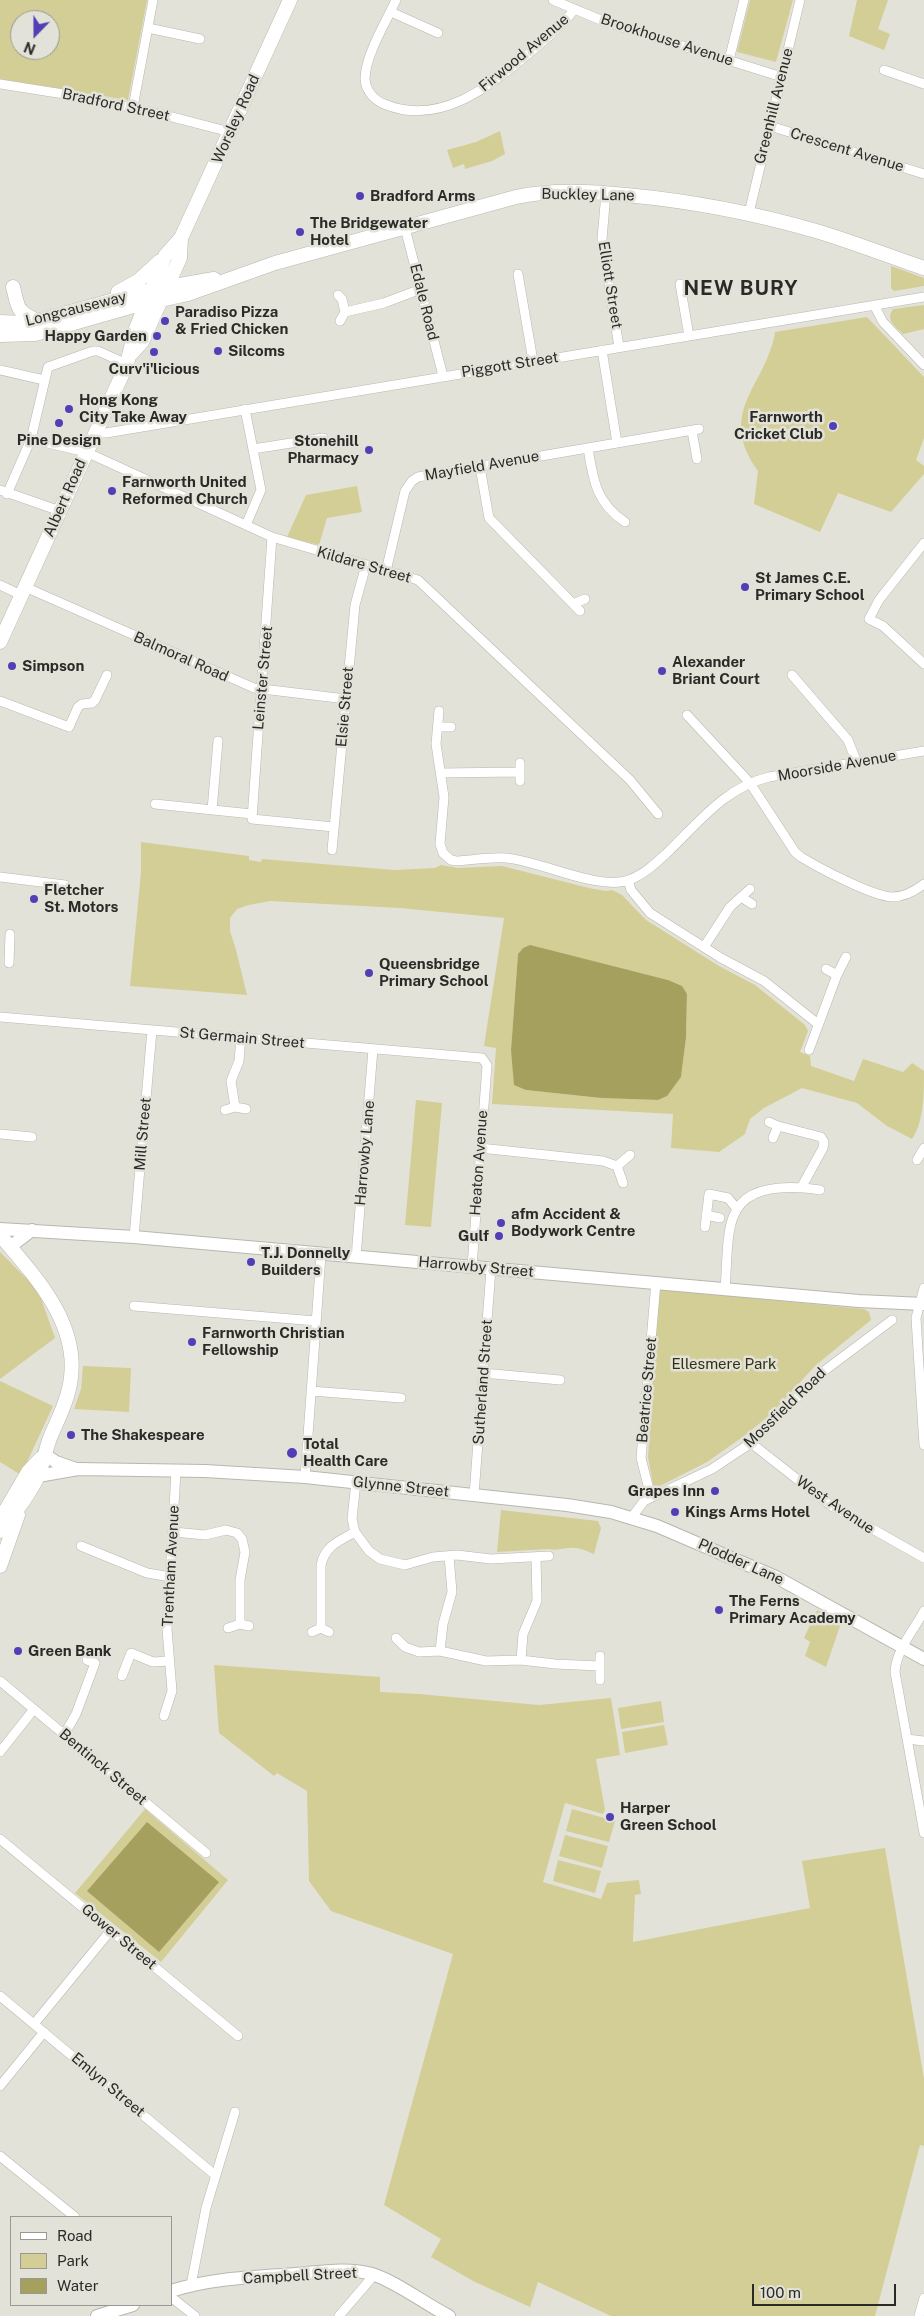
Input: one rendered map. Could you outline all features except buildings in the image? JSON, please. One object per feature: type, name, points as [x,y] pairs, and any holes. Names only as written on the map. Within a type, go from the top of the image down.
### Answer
[{"type":"main road","name":"Worsley Road","points":[[144,307],[165,256],[181,238],[290,0]]},
{"type":"main road","name":"Buckley Lane","points":[[144,307],[164,294],[213,287],[224,280],[279,262],[526,195],[570,192],[649,197],[749,213],[817,231],[924,268]]},
{"type":"main road","name":"Worsley Road","points":[[164,294],[180,258],[181,238]]},
{"type":"main road","points":[[81,309],[96,300],[122,291],[134,284],[165,256]]},
{"type":"main road","points":[[13,286],[17,308],[37,321]]},
{"type":"main road","name":"Albert Road","points":[[0,642],[128,359],[144,307],[164,294]]},
{"type":"main road","points":[[81,309],[99,309],[118,305],[144,307]]},
{"type":"main road","name":"Longcauseway","points":[[0,327],[37,321],[81,309],[144,307]]},
{"type":"main road","name":"Longcauseway","points":[[0,327],[35,334],[144,307]]},
{"type":"main road","points":[[0,1235],[38,1279],[49,1296],[65,1333],[71,1356],[71,1379],[38,1476],[21,1505],[0,1531]]},
{"type":"main road","points":[[0,1520],[28,1472],[44,1454]]},
{"type":"main road","points":[[0,1566],[21,1505]]},
{"type":"street","points":[[134,107],[153,0]]},
{"type":"street","name":"Firwood Avenue","points":[[396,0],[368,63],[366,85],[374,98],[381,103],[390,107],[415,110],[428,110],[454,104],[481,91],[561,26],[575,9]]},
{"type":"street","name":"Brookhouse Avenue","points":[[553,0],[603,20],[782,77]]},
{"type":"street","points":[[729,60],[744,0]]},
{"type":"street","name":"Greenhill Avenue","points":[[749,213],[800,0]]},
{"type":"street","points":[[391,12],[438,33]]},
{"type":"street","points":[[148,28],[200,39]]},
{"type":"street","points":[[884,70],[924,83]]},
{"type":"street","name":"Bradford Street","points":[[0,84],[52,91],[134,107],[230,132]]},
{"type":"street","name":"Crescent Avenue","points":[[770,126],[924,174]]},
{"type":"street","name":"Elliott Street","points":[[606,193],[602,239],[619,347]]},
{"type":"street","name":"Edale Road","points":[[405,228],[443,376]]},
{"type":"street","points":[[518,274],[533,361]]},
{"type":"street","points":[[680,284],[689,336]]},
{"type":"street","points":[[345,312],[384,303],[421,289]]},
{"type":"street","points":[[338,295],[342,299],[345,312],[340,321]]},
{"type":"street","name":"Piggott Street","points":[[95,433],[106,433],[924,297]]},
{"type":"street","points":[[874,305],[883,322],[924,365]]},
{"type":"street","points":[[602,350],[617,443]]},
{"type":"street","points":[[60,511],[3,492],[31,439],[47,369],[50,366],[93,351],[128,359]]},
{"type":"street","points":[[0,370],[44,380]]},
{"type":"street","points":[[245,409],[261,490],[246,525]]},
{"type":"street","name":"Mayfield Avenue","points":[[386,571],[405,491],[412,480],[418,477],[695,430],[697,459]]},
{"type":"street","points":[[253,449],[291,448],[323,438]]},
{"type":"street","name":"Kildare Street","points":[[31,439],[86,452],[272,537],[410,577],[428,588],[630,780],[658,814]]},
{"type":"street","points":[[588,448],[596,490],[624,522]]},
{"type":"street","points":[[480,466],[489,518],[580,611]]},
{"type":"street","name":"Leinster Street","points":[[252,816],[272,537]]},
{"type":"street","points":[[924,543],[878,600],[869,619],[890,633],[924,664]]},
{"type":"street","name":"Elsie Street","points":[[332,850],[355,605],[366,565]]},
{"type":"street","name":"Balmoral Road","points":[[0,585],[23,591],[225,677],[262,690],[346,699]]},
{"type":"street","points":[[573,604],[584,599]]},
{"type":"street","points":[[0,701],[69,727],[78,707],[82,704],[92,704],[95,700],[107,675]]},
{"type":"street","points":[[792,675],[848,740],[857,763]]},
{"type":"street","points":[[439,712],[436,744],[444,797],[441,848],[451,860],[506,858],[544,866],[594,881],[614,882],[628,880],[653,865],[712,808],[750,782]]},
{"type":"street","points":[[687,715],[750,782],[795,852],[808,861],[882,895],[901,896],[911,893],[924,884]]},
{"type":"street","points":[[438,727],[451,728]]},
{"type":"street","points":[[212,810],[218,741]]},
{"type":"street","name":"Moorside Avenue","points":[[750,782],[924,751]]},
{"type":"street","points":[[441,773],[520,772]]},
{"type":"street","points":[[155,804],[334,827]]},
{"type":"street","points":[[0,877],[65,885]]},
{"type":"street","points":[[628,880],[631,890],[650,913],[728,963],[764,981],[818,1024]]},
{"type":"street","points":[[704,947],[723,916],[750,888]]},
{"type":"street","points":[[741,897],[752,904]]},
{"type":"street","points":[[9,963],[5,949],[10,934]]},
{"type":"street","points":[[809,1050],[837,975],[846,957]]},
{"type":"street","points":[[826,969],[837,975]]},
{"type":"street","name":"St Germain Street","points":[[0,1018],[479,1057],[484,1060]]},
{"type":"street","name":"Mill Street","points":[[134,1237],[152,1030]]},
{"type":"street","points":[[235,1107],[231,1081],[239,1061],[240,1038]]},
{"type":"street","name":"Harrowby Lane","points":[[356,1257],[373,1048]]},
{"type":"street","name":"Heaton Avenue","points":[[472,1267],[487,1065],[484,1060]]},
{"type":"street","points":[[225,1110],[235,1107],[246,1109]]},
{"type":"street","points":[[772,1138],[773,1124],[818,1136],[824,1142],[824,1148],[801,1188]]},
{"type":"street","points":[[0,1134],[32,1137]]},
{"type":"street","points":[[918,1160],[921,1146]]},
{"type":"street","points":[[562,1147],[562,1157]]},
{"type":"street","points":[[480,1148],[602,1161],[617,1166]]},
{"type":"street","points":[[617,1166],[630,1155]]},
{"type":"street","points":[[617,1166],[623,1184]]},
{"type":"street","points":[[725,1288],[731,1226],[737,1209],[750,1197],[771,1189],[801,1188],[820,1190]]},
{"type":"street","points":[[705,1227],[709,1194],[728,1198],[737,1209]]},
{"type":"street","points":[[706,1215],[720,1218]]},
{"type":"street","name":"Harrowby Street","points":[[0,1229],[134,1237],[859,1301],[922,1303]]},
{"type":"street","points":[[10,1247],[32,1230]]},
{"type":"street","points":[[305,1477],[321,1255]]},
{"type":"street","name":"Sutherland Street","points":[[474,1495],[491,1268]]},
{"type":"street","name":"Beatrice Street","points":[[652,1497],[641,1458],[656,1282]]},
{"type":"street","points":[[924,1288],[922,1303],[916,1318],[924,1445]]},
{"type":"street","points":[[134,1306],[316,1321]]},
{"type":"street","name":"Mossfield Road","points":[[632,1518],[640,1504],[712,1470],[751,1443],[824,1371],[889,1322],[880,1316]]},
{"type":"street","points":[[484,1373],[560,1380]]},
{"type":"street","points":[[388,1397],[389,1387]]},
{"type":"street","points":[[311,1391],[401,1398]]},
{"type":"street","name":"West Avenue","points":[[751,1443],[830,1505],[924,1558]]},
{"type":"street","name":"Glynne Street","points":[[44,1454],[56,1462],[78,1469]]},
{"type":"street","name":"Glynne Street","points":[[38,1476],[78,1469],[305,1477],[567,1505],[632,1518]]},
{"type":"street","name":"Trentham Avenue","points":[[164,1716],[172,1691],[167,1629],[176,1471]]},
{"type":"street","points":[[356,1482],[352,1519],[355,1532],[369,1551],[380,1560],[392,1564],[405,1565],[433,1557],[461,1555],[491,1559],[549,1556]]},
{"type":"street","name":"Plodder Lane","points":[[632,1518],[696,1541],[776,1576],[924,1659]]},
{"type":"street","points":[[174,1532],[205,1535],[226,1530],[237,1533],[242,1539],[245,1552],[240,1580],[244,1625],[228,1628]]},
{"type":"street","points":[[312,1632],[325,1630],[321,1565],[323,1556],[333,1544],[355,1532]]},
{"type":"street","points":[[81,1546],[147,1573],[171,1577]]},
{"type":"street","points":[[440,1651],[443,1624],[452,1592],[449,1556]]},
{"type":"street","points":[[521,1660],[523,1634],[537,1601],[536,1557]]},
{"type":"street","points":[[924,1612],[902,1648],[896,1662],[895,1672],[924,1828]]},
{"type":"street","points":[[396,1638],[403,1652],[440,1651],[486,1661],[521,1660],[600,1666]]},
{"type":"street","points":[[122,1676],[131,1653],[153,1662],[169,1660]]},
{"type":"street","points":[[600,1656],[600,1680]]},
{"type":"street","points":[[64,1735],[76,1714],[95,1663],[86,1660]]},
{"type":"street","name":"Bentinck Street","points":[[0,1681],[206,1853]]},
{"type":"street","points":[[0,1752],[34,1709]]},
{"type":"street","points":[[907,1739],[924,1741]]},
{"type":"street","name":"Gower Street","points":[[0,1839],[238,2036]]},
{"type":"street","points":[[34,2024],[111,1930]]},
{"type":"street","name":"Emlyn Street","points":[[0,1996],[215,2176]]},
{"type":"street","points":[[0,2086],[44,2032]]},
{"type":"street","points":[[191,2285],[206,2208],[235,2112]]},
{"type":"street","points":[[0,2156],[74,2216]]},
{"type":"street","name":"Campbell Street","points":[[172,2291],[191,2285],[330,2271],[374,2275],[435,2313],[449,2316]]},
{"type":"street","points":[[339,2316],[374,2275]]},
{"type":"street","points":[[172,2298],[195,2316]]},
{"type":"street","points":[[921,2314],[924,2298]]},
{"type":"street","points":[[97,2316],[130,2306]]},
{"type":"green space","points":[[0,0],[147,0],[128,100],[0,79]]},
{"type":"green space","points":[[750,0],[793,0],[776,62],[737,52]]},
{"type":"green space","points":[[857,0],[888,0],[878,29],[890,34],[884,50],[849,36]]},
{"type":"green space","points":[[500,131],[505,154],[492,161],[465,169],[464,164],[453,168],[447,150],[476,142]]},
{"type":"green space","points":[[891,266],[924,278],[924,286],[894,291],[891,288]]},
{"type":"green space","points":[[924,305],[924,329],[903,334],[892,323],[890,317],[893,309]]},
{"type":"green space","name":"Farnworth Cricket Club","points":[[867,317],[924,377],[924,438],[916,460],[924,466],[924,474],[891,512],[838,493],[820,532],[754,504],[758,471],[746,450],[741,431],[742,415],[747,399],[770,351],[775,332]]},
{"type":"green space","points":[[119,409],[140,418],[113,422]]},
{"type":"green space","points":[[357,486],[362,512],[327,518],[319,545],[287,537],[306,495]]},
{"type":"green space","points":[[141,842],[249,856],[249,860],[261,862],[262,859],[394,870],[435,868],[441,865],[458,868],[502,866],[589,888],[606,891],[612,890],[622,895],[646,920],[719,966],[755,985],[805,1025],[808,1031],[800,1052],[810,1056],[811,1066],[854,1081],[863,1059],[903,1072],[912,1063],[924,1071],[923,1107],[919,1124],[912,1139],[887,1126],[857,1103],[802,1088],[764,1108],[750,1119],[745,1134],[719,1152],[671,1148],[673,1114],[492,1104],[496,1048],[484,1046],[504,918],[399,908],[270,901],[237,909],[230,918],[230,931],[247,995],[130,986],[141,872]],"holes":[[[530,946],[668,980],[687,994],[686,1038],[681,1077],[658,1100],[601,1098],[526,1090],[511,1050],[518,954],[523,948]]]},
{"type":"green space","points":[[416,1100],[442,1103],[431,1227],[405,1225]]},
{"type":"green space","points":[[0,1252],[38,1290],[55,1338],[0,1379]]},
{"type":"green space","name":"Ellesmere Park","points":[[659,1289],[864,1309],[869,1312],[871,1320],[816,1365],[770,1415],[744,1436],[707,1462],[654,1489],[648,1457]]},
{"type":"green space","points":[[83,1366],[131,1368],[129,1412],[74,1409],[81,1389]]},
{"type":"green space","points":[[0,1381],[53,1406],[21,1475],[0,1462]]},
{"type":"green space","points":[[501,1510],[598,1521],[601,1528],[594,1554],[573,1548],[497,1552]]},
{"type":"green space","points":[[817,1610],[841,1623],[826,1667],[805,1656],[810,1642],[804,1638]]},
{"type":"green space","points":[[214,1665],[380,1677],[380,1692],[539,1705],[611,1698],[620,1755],[596,1759],[605,1810],[603,1814],[565,1803],[543,1882],[601,1899],[607,1883],[639,1880],[641,1894],[635,1895],[633,1942],[810,1908],[802,1861],[885,1848],[924,2079],[924,2146],[920,2145],[875,2316],[611,2316],[538,2282],[530,2307],[475,2282],[431,2257],[441,2239],[384,2205],[453,1954],[331,1911],[309,1881],[307,1791],[277,1773],[274,1776],[219,1733]]},
{"type":"green space","points":[[661,1701],[664,1722],[621,1729],[618,1708]]},
{"type":"green space","points":[[664,1725],[668,1745],[625,1753],[622,1732]]},
{"type":"green space","points":[[145,1809],[228,1880],[161,1962],[75,1893]]},
{"type":"green space","points":[[572,1809],[615,1821],[609,1842],[566,1831]]},
{"type":"green space","points":[[565,1835],[608,1846],[602,1868],[559,1856]]},
{"type":"green space","points":[[558,1860],[601,1871],[595,1893],[553,1881]]},
{"type":"water","points":[[530,945],[668,980],[682,986],[687,994],[686,1038],[681,1077],[667,1096],[658,1100],[601,1098],[526,1090],[514,1085],[511,1050],[518,954],[523,948]]},
{"type":"water","points":[[147,1822],[219,1882],[159,1952],[87,1891]]},
{"type":"place","name":"Bradford Arms","points":[[360,196]]},
{"type":"place","name":"The Bridgewater Hotel","points":[[300,232]]},
{"type":"place","name":"Paradiso Pizza & Fried Chicken","points":[[165,321]]},
{"type":"place","name":"Happy Garden","points":[[157,336]]},
{"type":"place","name":"Silcoms","points":[[218,351]]},
{"type":"place","name":"Curv'i'licious","points":[[154,352]]},
{"type":"place","name":"Hong Kong City Take Away","points":[[69,409]]},
{"type":"place","name":"Pine Design","points":[[59,423]]},
{"type":"place","name":"Farnworth Cricket Club","points":[[833,426]]},
{"type":"place","name":"Stonehill Pharmacy","points":[[369,450]]},
{"type":"place","name":"Farnworth United Reformed Church","points":[[112,491]]},
{"type":"place","name":"St James C.E. Primary School","points":[[745,587]]},
{"type":"place","name":"Simpson","points":[[12,666]]},
{"type":"place","name":"Alexander Briant Court","points":[[662,671]]},
{"type":"place","name":"Fletcher St. Motors","points":[[34,899]]},
{"type":"place","name":"Queensbridge Primary School","points":[[369,973]]},
{"type":"place","name":"afm Accident & Bodywork Centre","points":[[501,1223]]},
{"type":"place","name":"Gulf","points":[[499,1236]]},
{"type":"place","name":"T.J. Donnelly Builders","points":[[251,1262]]},
{"type":"place","name":"Farnworth Christian Fellowship","points":[[192,1342]]},
{"type":"place","name":"The Shakespeare","points":[[71,1435]]},
{"type":"place","name":"Total Health Care","points":[[292,1453]]},
{"type":"place","name":"Grapes Inn","points":[[715,1491]]},
{"type":"place","name":"Kings Arms Hotel","points":[[675,1512]]},
{"type":"place","name":"The Ferns Primary Academy","points":[[719,1610]]},
{"type":"place","name":"Green Bank","points":[[18,1651]]},
{"type":"place","name":"Harper Green School","points":[[610,1817]]},
{"type":"district","name":"NEW BURY","points":[[741,289]]}]
